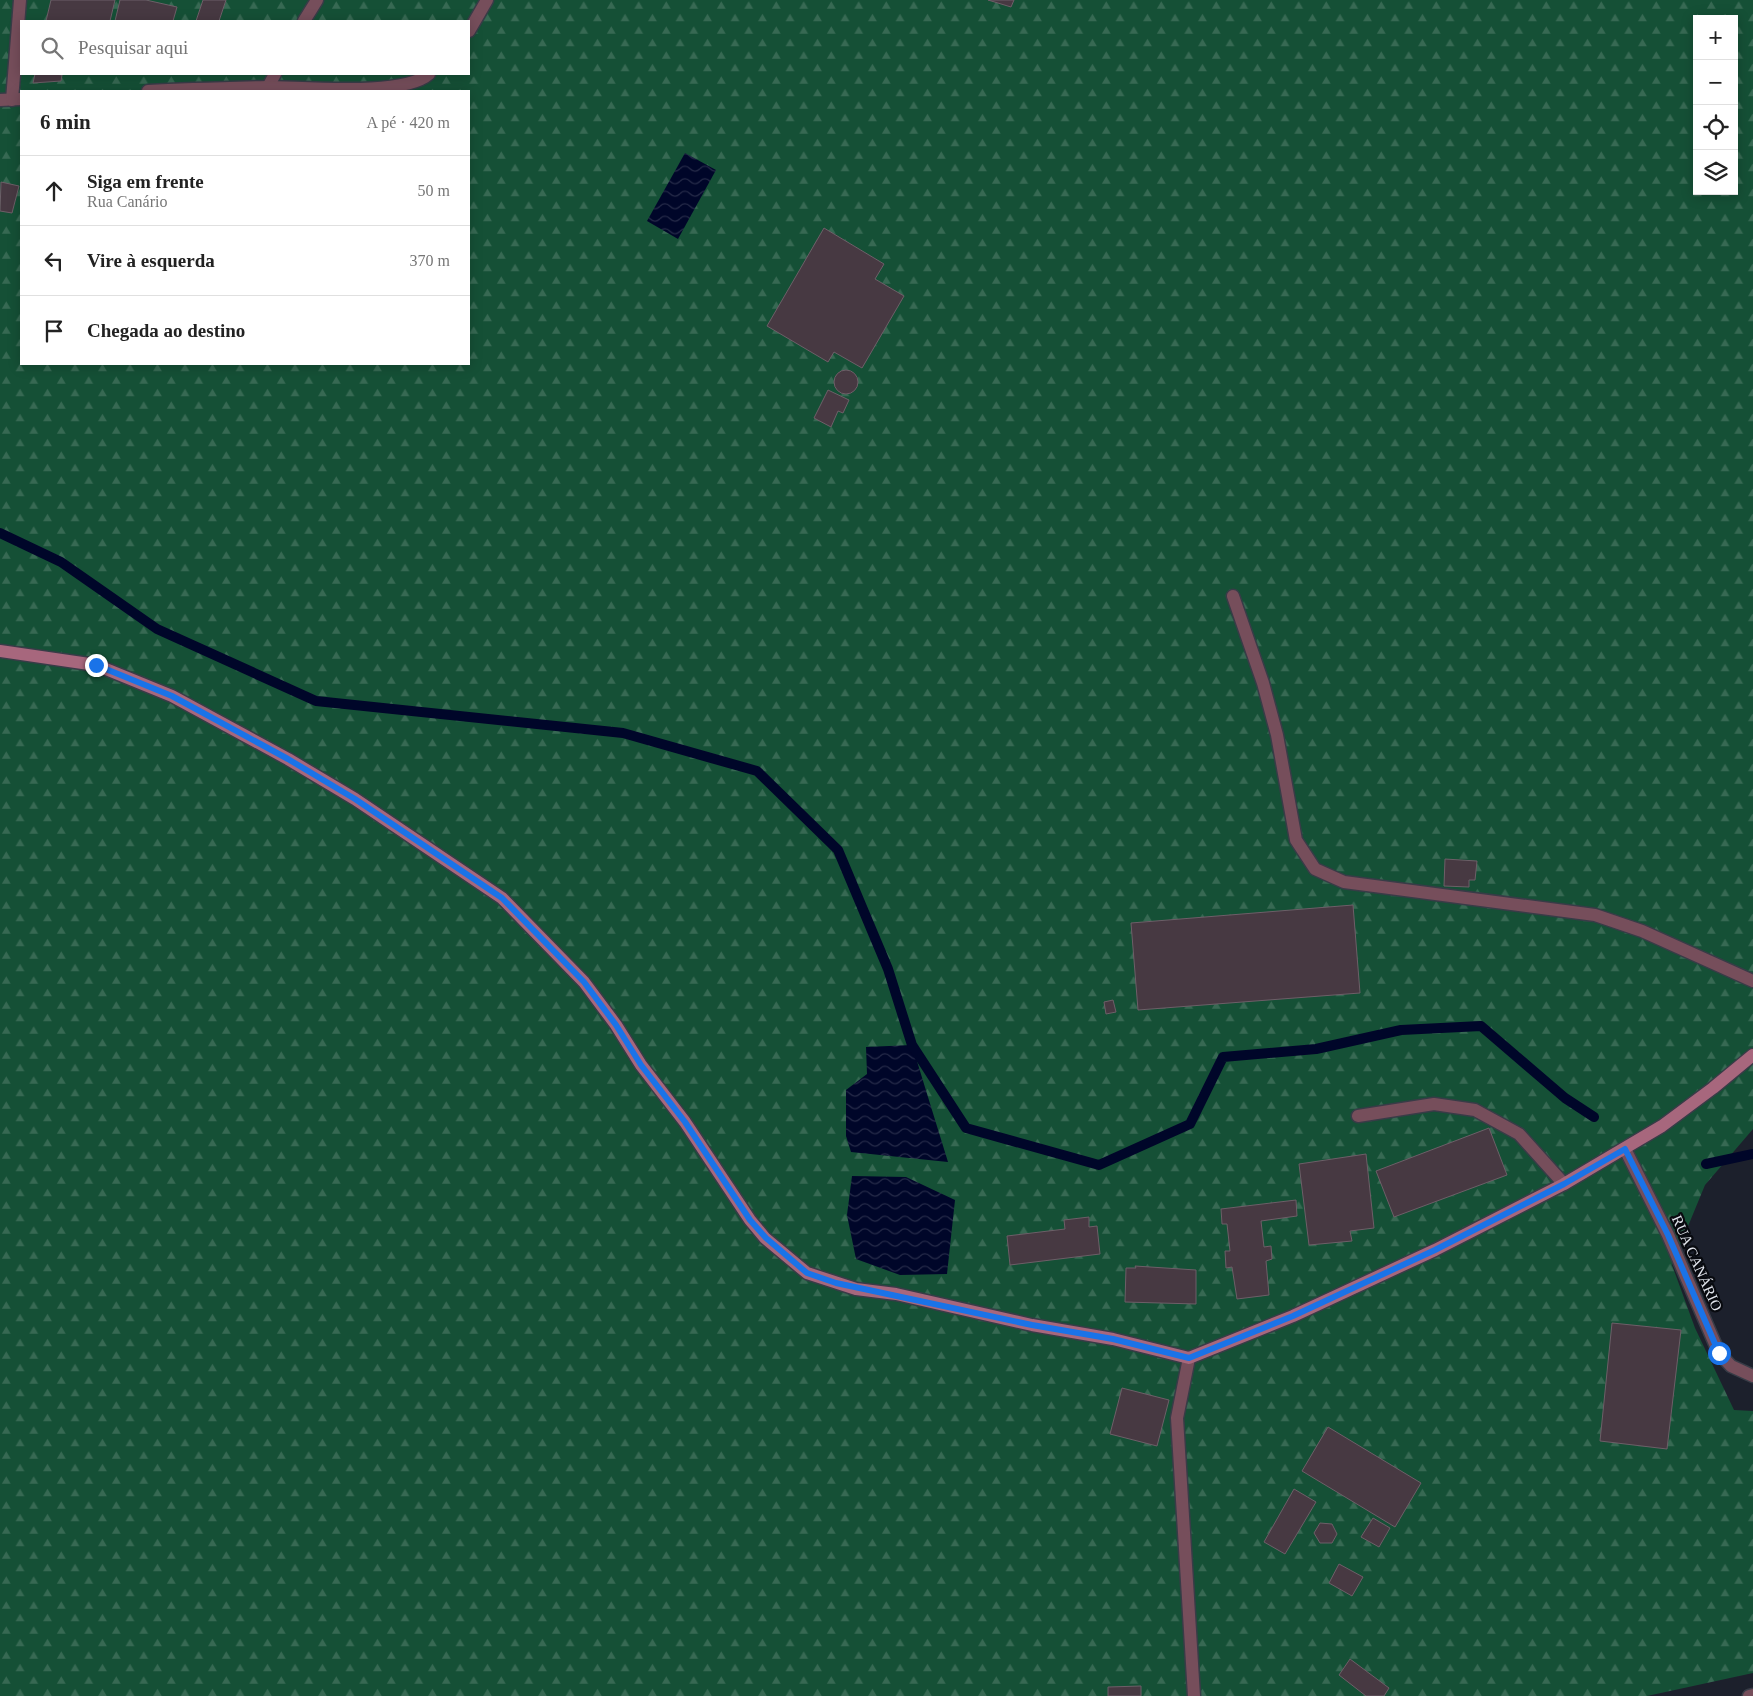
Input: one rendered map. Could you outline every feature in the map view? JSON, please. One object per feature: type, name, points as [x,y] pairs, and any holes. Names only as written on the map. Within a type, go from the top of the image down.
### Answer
[{"type":"main road","points":[[0,651],[96,665],[172,696],[288,759],[355,799],[502,898],[584,982],[616,1025],[641,1065],[685,1122],[750,1220],[766,1238],[807,1273],[856,1289],[896,1294],[1032,1325],[1113,1339],[1189,1358],[1293,1316],[1435,1250],[1564,1184],[1625,1149],[1713,1088],[1753,1055]]},
{"type":"street","points":[[11,100],[20,0]]},
{"type":"street","points":[[305,20],[317,0]]},
{"type":"street","points":[[470,29],[487,0]]},
{"type":"street","points":[[268,88],[274,75]]},
{"type":"street","points":[[188,90],[379,88],[404,84],[426,75]]},
{"type":"street","points":[[1233,596],[1263,683],[1274,726],[1296,840],[1316,869],[1344,882],[1594,916],[1642,931],[1753,981]]},
{"type":"street","points":[[1358,1116],[1434,1104],[1475,1110],[1519,1134],[1564,1184]]},
{"type":"street","name":"RUA CANÁRIO","points":[[1625,1149],[1668,1235],[1719,1353],[1731,1366],[1753,1376]]},
{"type":"street","points":[[1189,1358],[1177,1418],[1194,1696]]},
{"type":"street","points":[[1749,1696],[1753,1695]]},
{"type":"green space","points":[[0,0],[1753,0],[1753,1129],[1705,1185],[1672,1265],[1695,1328],[1734,1410],[1753,1411],[1753,1673],[1647,1696],[0,1696]]},
{"type":"water","points":[[685,153],[716,170],[678,239],[647,221]]},
{"type":"water","points":[[912,1045],[948,1162],[851,1152],[846,1136],[846,1090],[867,1074],[866,1047]]},
{"type":"water","points":[[852,1176],[906,1177],[955,1200],[947,1274],[900,1275],[856,1259],[847,1215]]},
{"type":"building","points":[[51,0],[115,0],[110,20],[46,20]]},
{"type":"building","points":[[120,0],[146,0],[177,7],[173,20],[115,20]]},
{"type":"building","points":[[203,0],[226,0],[219,20],[196,20]]},
{"type":"building","points":[[988,0],[1014,0],[1011,7]]},
{"type":"building","points":[[35,75],[62,75],[61,81],[33,83]]},
{"type":"building","points":[[1,182],[19,186],[12,213],[0,211]]},
{"type":"building","points":[[824,228],[884,264],[875,279],[904,296],[862,368],[834,352],[828,362],[767,326]]},
{"type":"building","points":[[846,370],[851,371],[857,377],[857,387],[851,393],[846,394],[841,393],[835,387],[834,382],[835,377],[841,371]]},
{"type":"building","points":[[828,390],[849,400],[843,413],[838,411],[831,427],[814,418]]},
{"type":"building","points":[[1445,859],[1477,861],[1475,880],[1469,880],[1469,887],[1444,886]]},
{"type":"building","points":[[1353,905],[1360,993],[1138,1010],[1131,923]]},
{"type":"building","points":[[1113,1000],[1116,1012],[1106,1014],[1104,1002]]},
{"type":"building","points":[[1489,1128],[1507,1175],[1394,1217],[1376,1171]]},
{"type":"building","points":[[1366,1154],[1374,1228],[1350,1231],[1352,1241],[1309,1245],[1299,1164]]},
{"type":"building","points":[[1296,1200],[1297,1216],[1261,1221],[1264,1247],[1271,1246],[1272,1259],[1266,1261],[1269,1295],[1237,1299],[1232,1267],[1226,1268],[1225,1251],[1230,1251],[1227,1224],[1222,1224],[1221,1209]]},
{"type":"building","points":[[1089,1217],[1089,1227],[1097,1226],[1100,1254],[1010,1265],[1007,1236],[1065,1229],[1064,1220]]},
{"type":"building","points":[[1135,1266],[1196,1270],[1196,1304],[1125,1302],[1126,1268],[1136,1268]]},
{"type":"building","points":[[1612,1323],[1681,1330],[1667,1449],[1600,1441]]},
{"type":"building","points":[[1122,1388],[1169,1400],[1157,1446],[1110,1434]]},
{"type":"building","points":[[1328,1427],[1421,1483],[1395,1527],[1302,1471]]},
{"type":"building","points":[[1294,1489],[1316,1502],[1285,1554],[1264,1542]]},
{"type":"building","points":[[1373,1518],[1390,1528],[1379,1547],[1361,1537]]},
{"type":"building","points":[[1320,1523],[1332,1524],[1337,1534],[1332,1543],[1320,1543],[1314,1533]]},
{"type":"building","points":[[1339,1564],[1363,1577],[1352,1596],[1329,1583]]},
{"type":"building","points":[[1350,1659],[1389,1688],[1384,1696],[1366,1696],[1339,1675]]},
{"type":"building","points":[[1141,1686],[1141,1696],[1108,1696],[1108,1687]]},
{"type":"waterway","points":[[0,533],[61,562],[157,629],[316,701],[623,733],[757,771],[838,850],[888,969],[912,1045],[966,1128],[1099,1165],[1190,1124],[1223,1057],[1316,1049],[1401,1030],[1481,1026],[1565,1098],[1594,1117]]},
{"type":"waterway","points":[[1706,1164],[1753,1154]]},
{"type":"route","points":[[96,665],[123,674],[172,696],[288,759],[355,799],[502,898],[528,922],[584,982],[616,1025],[641,1065],[685,1122],[750,1220],[766,1238],[807,1273],[856,1289],[896,1294],[1032,1325],[1113,1339],[1189,1358],[1293,1316],[1435,1250],[1564,1184],[1594,1165],[1625,1149],[1668,1235],[1719,1353]]}]
